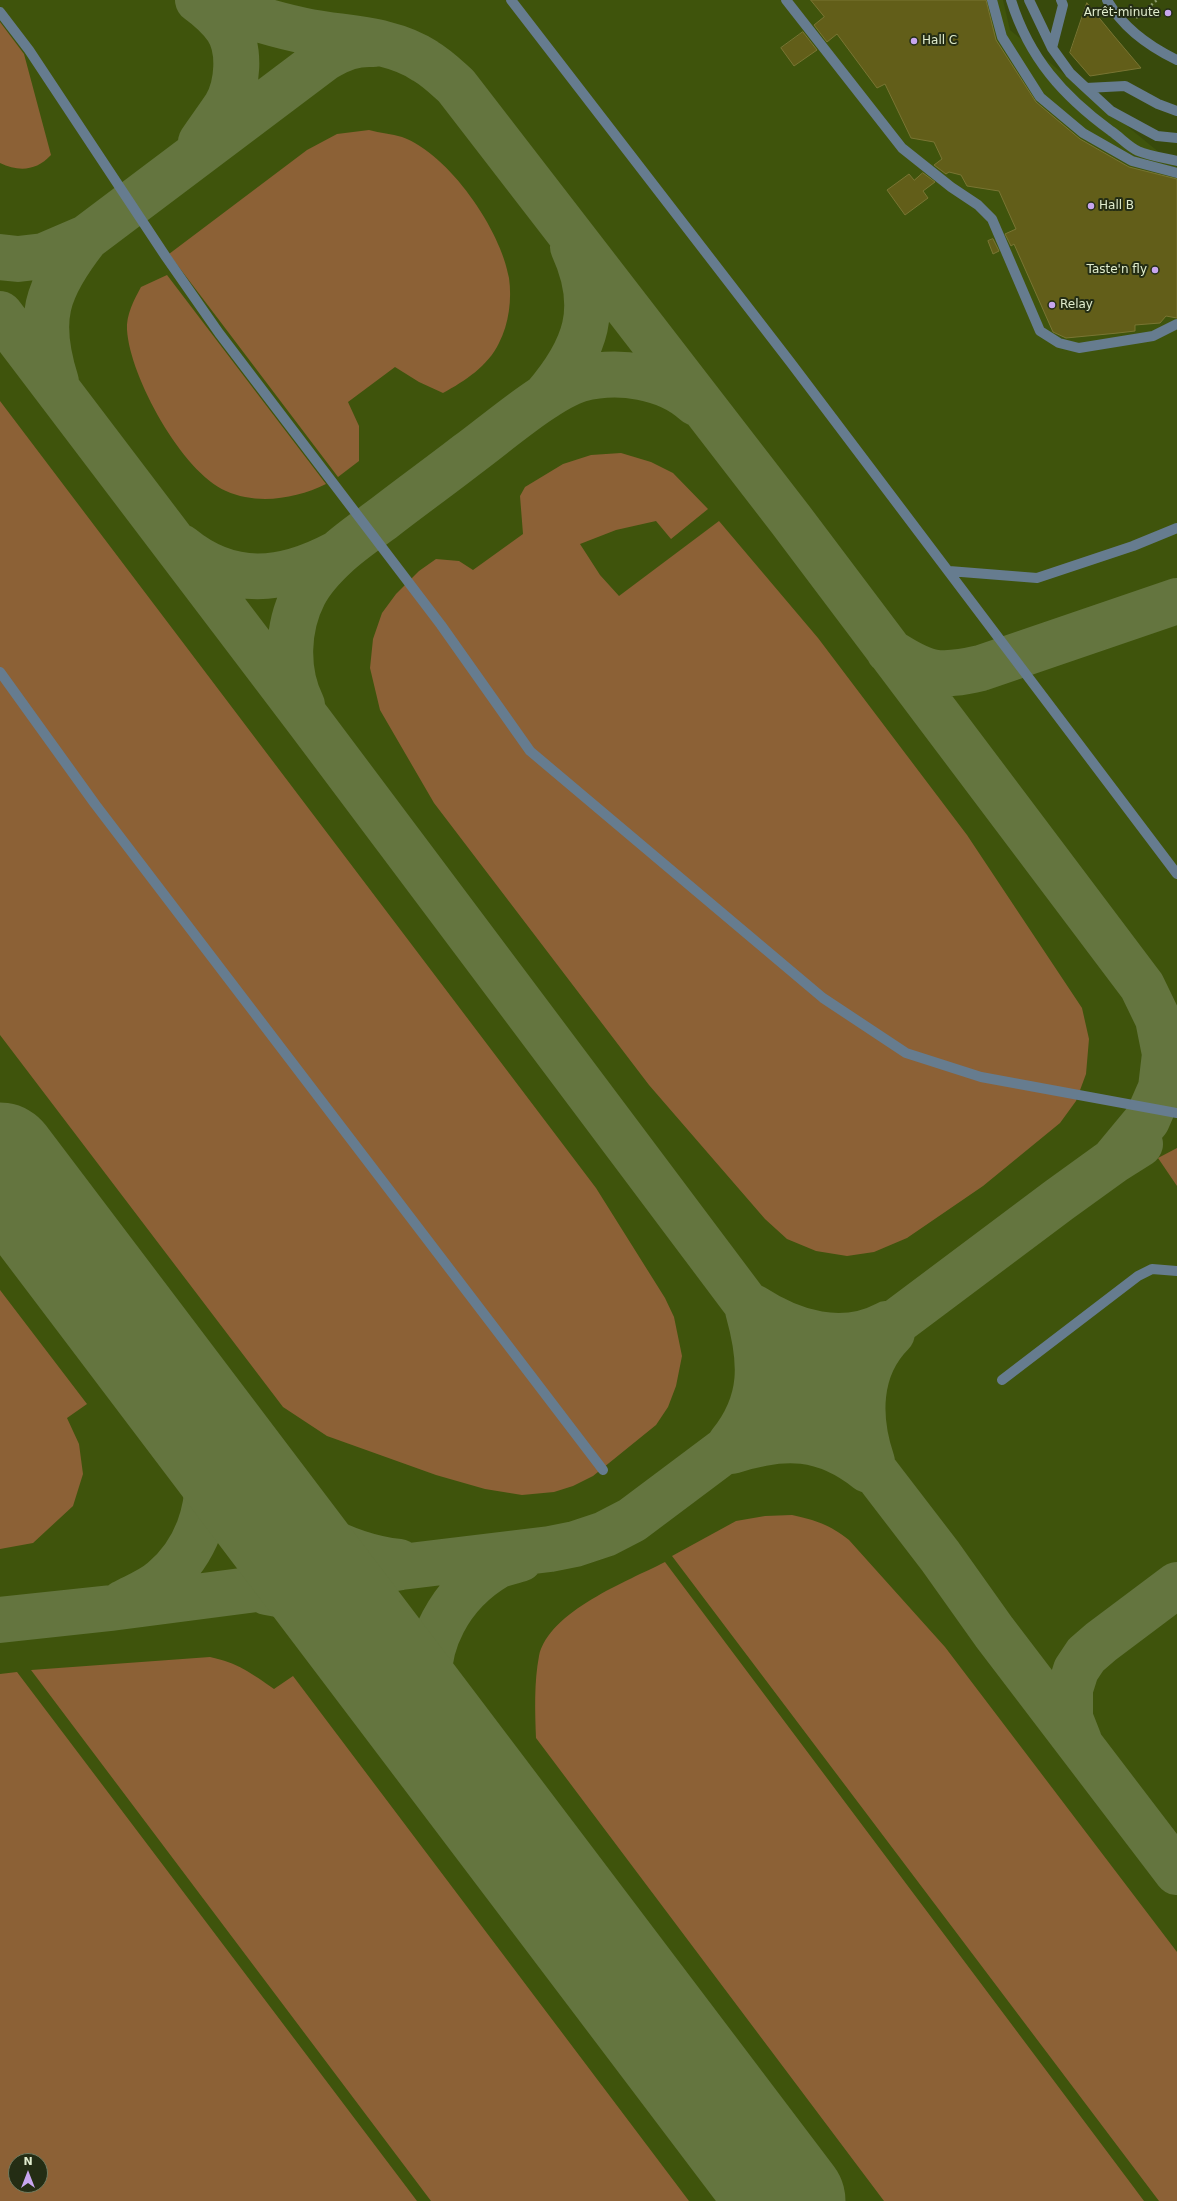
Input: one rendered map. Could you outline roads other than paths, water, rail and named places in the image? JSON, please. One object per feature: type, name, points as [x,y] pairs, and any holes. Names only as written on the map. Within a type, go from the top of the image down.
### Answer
[{"type":"street","points":[[511,0],[787,356],[1177,874]]},
{"type":"street","points":[[786,0],[902,148],[951,187],[978,205],[992,218],[1040,331],[1059,343],[1080,348],[1154,336],[1177,324]]},
{"type":"street","points":[[992,0],[1002,37],[1040,97],[1083,132],[1132,161],[1177,173]]},
{"type":"street","points":[[1011,0],[1019,25],[1031,50],[1055,82],[1087,114],[1138,151],[1177,161]]},
{"type":"street","points":[[1029,0],[1052,48],[1070,73],[1110,111],[1157,136],[1177,138]]},
{"type":"street","points":[[1052,48],[1063,6],[1061,0]]},
{"type":"street","points":[[1107,0],[1125,26],[1153,46],[1177,60]]},
{"type":"street","points":[[0,12],[29,50],[166,257],[219,333],[441,625],[530,750],[822,998],[906,1053],[981,1076],[1177,1113]]},
{"type":"street","points":[[1086,88],[1125,86],[1158,104],[1177,111]]},
{"type":"street","points":[[949,571],[1037,578],[1133,546],[1177,528]]},
{"type":"street","points":[[0,672],[96,804],[603,1470]]},
{"type":"street","points":[[1002,1380],[1138,1276],[1152,1269],[1177,1271]]},
{"type":"place","name":"Arrêt-minute","points":[[1168,13]]},
{"type":"place","name":"Hall C","points":[[914,41]]},
{"type":"place","name":"Hall B","points":[[1091,206]]},
{"type":"place","name":"Taste'n fly","points":[[1155,270]]},
{"type":"place","name":"Relay","points":[[1052,305]]}]
